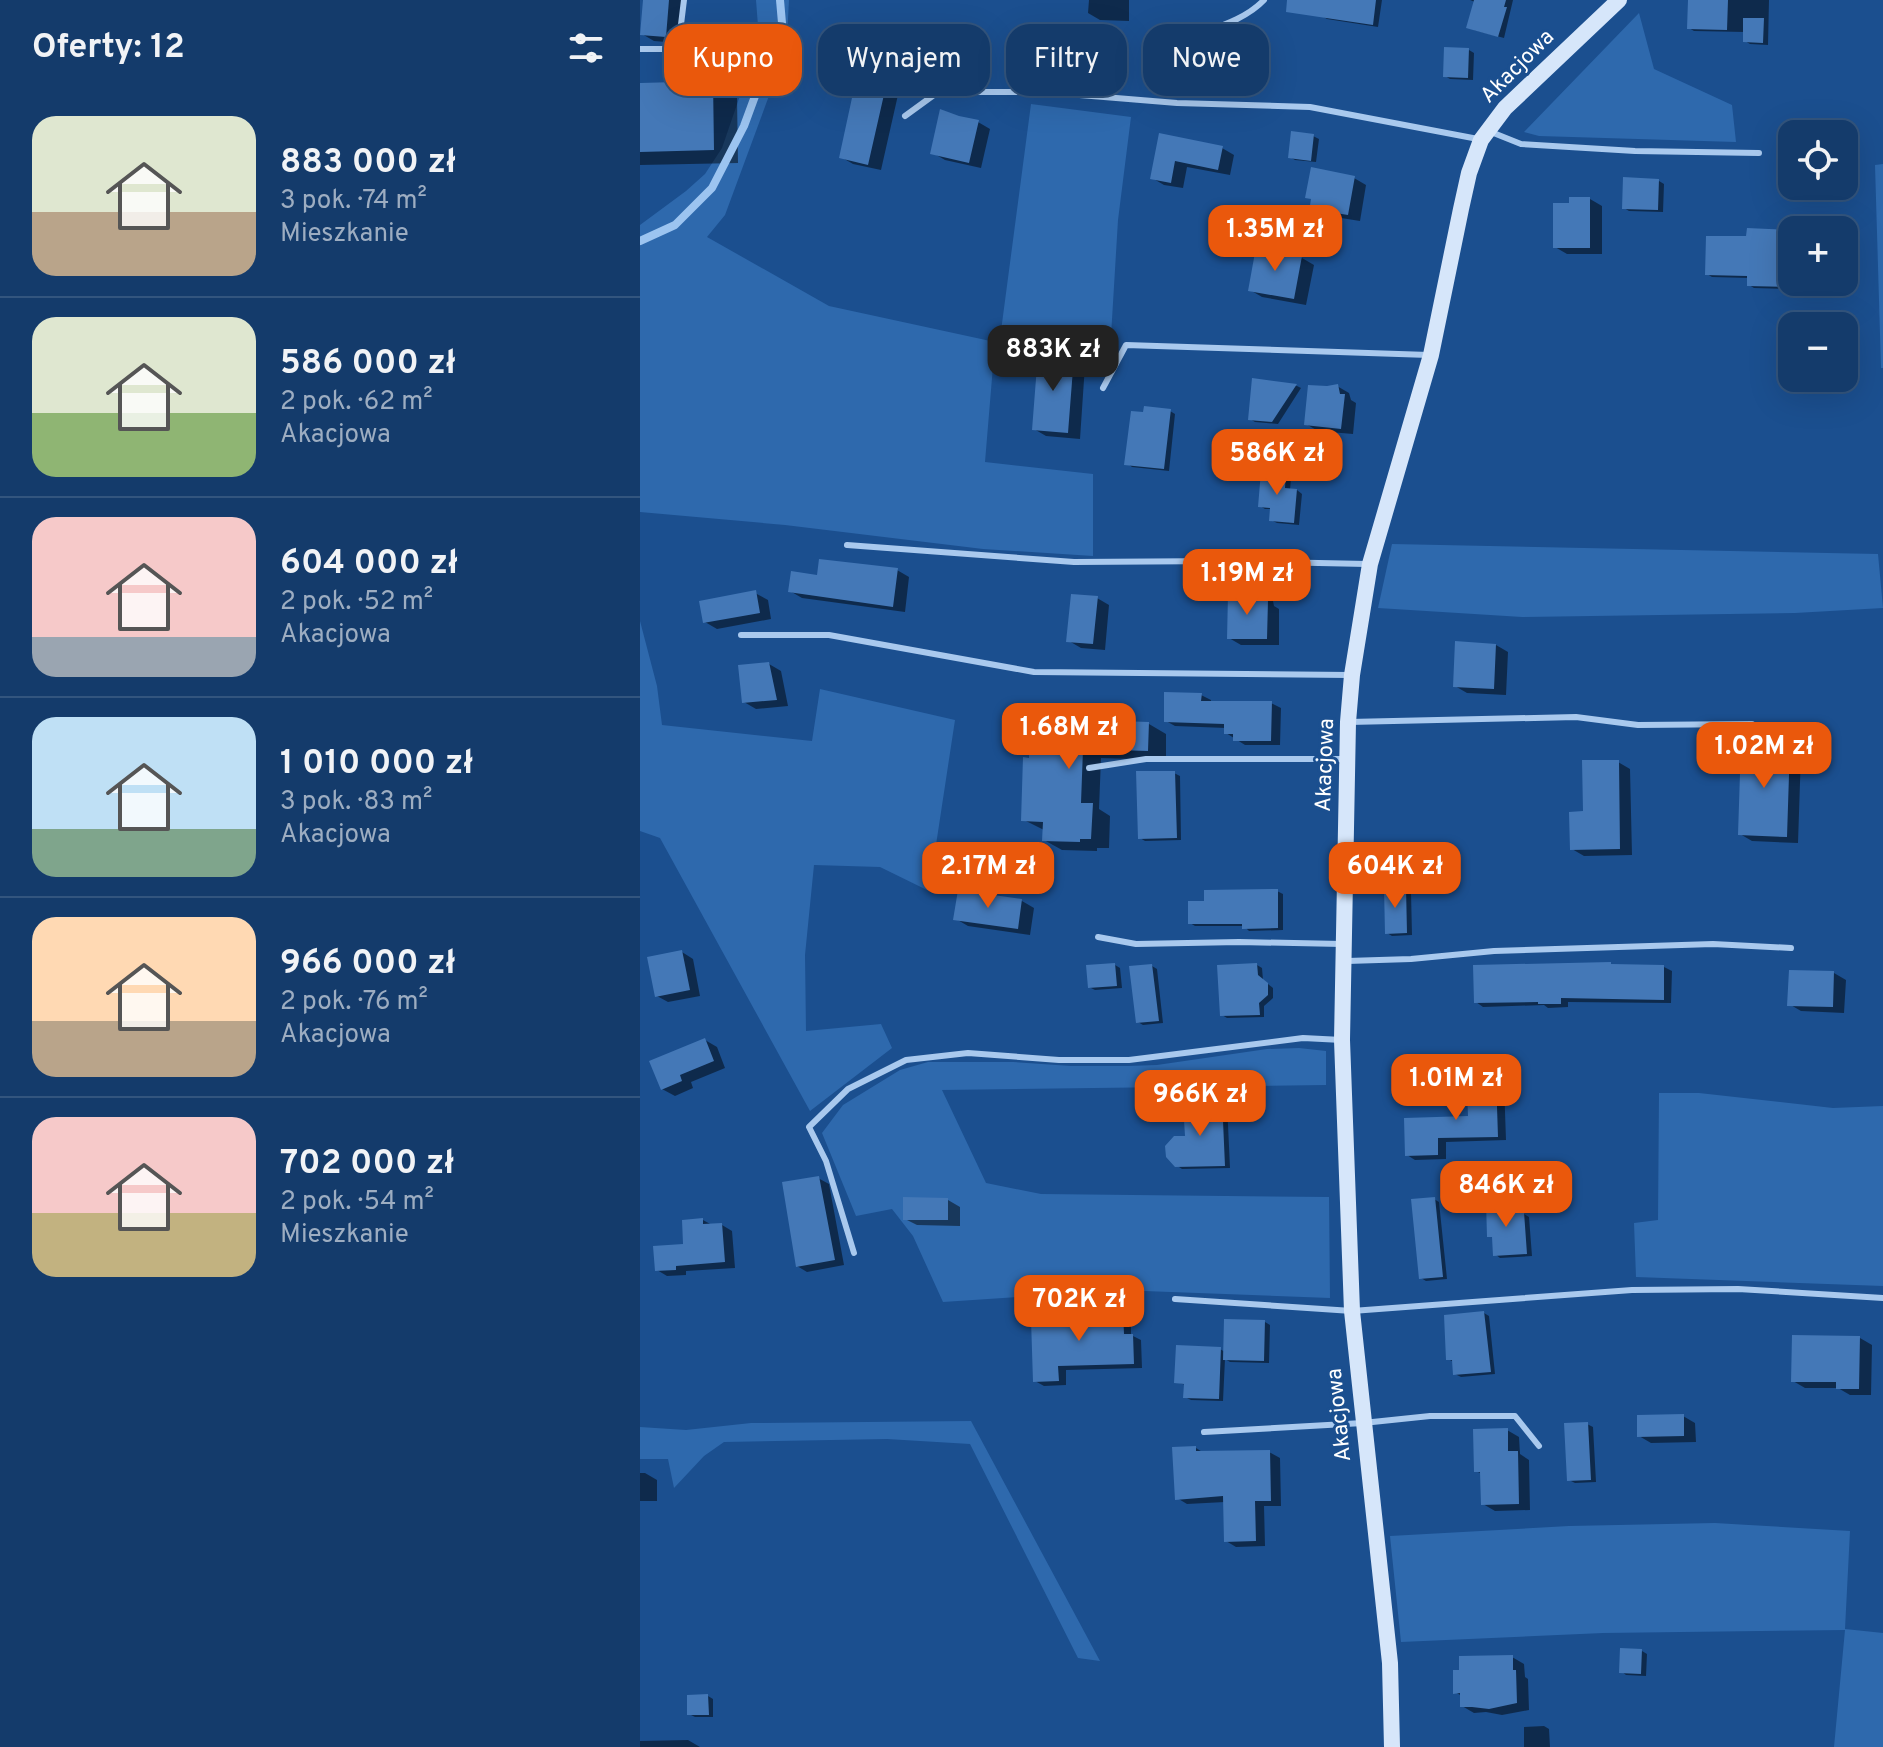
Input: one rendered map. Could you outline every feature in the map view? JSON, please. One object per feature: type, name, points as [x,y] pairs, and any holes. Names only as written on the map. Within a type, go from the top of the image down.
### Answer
[{"type":"street","name":"Akacjowa","points":[[1392,1747],[1390,1663],[1352,1311],[1342,1040],[1348,722],[1352,675],[1370,564],[1431,355],[1469,173],[1484,135],[1505,108],[1619,0]]},
{"type":"lane","points":[[640,49],[678,49],[684,0]]},
{"type":"lane","points":[[1226,24],[1254,10],[1264,0]]},
{"type":"lane","points":[[905,116],[938,92],[1043,92],[1177,103],[1310,107],[1484,135],[1521,144],[1635,151],[1759,153]]},
{"type":"lane","points":[[1103,388],[1126,345],[1431,355]]},
{"type":"lane","points":[[847,545],[1074,562],[1370,564]]},
{"type":"lane","points":[[741,635],[829,635],[1034,672],[1352,675]]},
{"type":"lane","points":[[1348,722],[1576,717],[1638,725],[1752,724]]},
{"type":"lane","points":[[1089,768],[1146,759],[1348,759]]},
{"type":"lane","points":[[1098,937],[1136,944],[1239,942],[1411,959],[1494,951],[1697,944],[1791,948]]},
{"type":"lane","points":[[854,1253],[826,1161],[809,1127],[848,1089],[906,1060],[968,1053],[1059,1060],[1129,1060],[1303,1038],[1342,1040]]},
{"type":"lane","points":[[1175,1299],[1352,1311],[1632,1290],[1738,1289],[1883,1298]]},
{"type":"lane","points":[[1204,1432],[1430,1416],[1515,1416],[1539,1446]]},
{"type":"shaded area","points":[[756,0],[789,0],[788,24],[758,24]]},
{"type":"shaded area","points":[[1639,13],[1654,69],[1732,105],[1736,142],[1539,136],[1524,132]]},
{"type":"shaded area","points":[[740,96],[769,96],[725,215],[707,237],[829,306],[995,342],[985,462],[1093,474],[1093,556],[983,549],[785,525],[640,512],[640,225],[705,174],[722,148]]},
{"type":"shaded area","points":[[1031,104],[1131,117],[1118,220],[1111,336],[1001,331]]},
{"type":"shaded area","points":[[1883,164],[1883,368],[1881,368],[1875,165]]},
{"type":"shaded area","points":[[1392,544],[1878,554],[1883,608],[1795,613],[1522,617],[1378,608]]},
{"type":"shaded area","points":[[640,621],[657,686],[662,725],[812,741],[820,689],[955,720],[929,891],[880,867],[814,865],[805,955],[806,1031],[881,1024],[892,1048],[810,1111],[660,838],[640,831]]},
{"type":"shaded area","points":[[1267,1049],[1326,1051],[1326,1085],[942,1090],[986,1183],[1041,1194],[1329,1197],[1330,1298],[1144,1291],[943,1302],[913,1236],[892,1209],[856,1216],[822,1133],[843,1105],[900,1070],[928,1062],[1157,1065]]},
{"type":"shaded area","points":[[1659,1093],[1699,1093],[1833,1108],[1883,1106],[1883,1286],[1636,1277],[1634,1223],[1658,1220]]},
{"type":"shaded area","points":[[971,1421],[1100,1661],[1078,1658],[970,1444],[887,1439],[724,1442],[704,1456],[674,1488],[668,1459],[640,1459],[640,1427],[686,1430],[751,1423]]},
{"type":"shaded area","points":[[1715,1523],[1850,1531],[1845,1629],[1883,1633],[1883,1747],[1834,1747],[1845,1630],[1603,1633],[1401,1642],[1390,1536],[1569,1526]]},
{"type":"building","points":[[643,0],[669,0],[664,37],[640,35]]},
{"type":"building","points":[[1287,0],[1376,0],[1373,25],[1286,12]]},
{"type":"building","points":[[1474,0],[1506,0],[1504,7],[1507,7],[1498,37],[1466,28]]},
{"type":"building","points":[[1688,0],[1728,0],[1727,30],[1687,29]]},
{"type":"building","points":[[1743,18],[1764,18],[1763,43],[1743,42]]},
{"type":"building","points":[[1444,47],[1469,48],[1468,78],[1443,77]]},
{"type":"building","points":[[664,82],[664,96],[713,96],[714,150],[640,152],[640,83]]},
{"type":"building","points":[[852,96],[884,96],[868,165],[839,158]]},
{"type":"building","points":[[940,109],[979,120],[969,163],[930,154]]},
{"type":"building","points":[[1291,131],[1314,134],[1311,161],[1288,158]]},
{"type":"building","points":[[1159,133],[1223,146],[1218,170],[1175,161],[1171,183],[1150,179]]},
{"type":"building","points":[[1311,167],[1355,176],[1348,215],[1309,212],[1311,199],[1305,198]]},
{"type":"building","points":[[1623,177],[1659,179],[1658,210],[1622,209]]},
{"type":"building","points":[[1569,197],[1590,197],[1590,248],[1553,248],[1553,203],[1569,203]]},
{"type":"building","points":[[1747,228],[1778,229],[1778,287],[1747,286],[1747,276],[1705,275],[1706,236],[1746,236]]},
{"type":"building","points":[[1256,247],[1302,256],[1294,299],[1248,291]]},
{"type":"building","points":[[1038,353],[1074,356],[1068,433],[1032,430]]},
{"type":"building","points":[[1252,378],[1297,384],[1272,422],[1248,420]]},
{"type":"building","points":[[1338,384],[1340,394],[1345,394],[1341,429],[1304,425],[1308,385]]},
{"type":"building","points":[[1144,406],[1171,409],[1164,469],[1124,465],[1131,411],[1143,412]]},
{"type":"building","points":[[1261,471],[1286,473],[1285,488],[1297,489],[1294,523],[1269,521],[1270,508],[1258,507]]},
{"type":"building","points":[[819,559],[898,568],[893,607],[788,592],[791,571],[817,575]]},
{"type":"building","points":[[756,590],[760,613],[703,623],[699,601]]},
{"type":"building","points":[[1261,592],[1263,600],[1268,600],[1267,639],[1227,639],[1228,594]]},
{"type":"building","points":[[1071,594],[1098,596],[1093,644],[1066,642]]},
{"type":"building","points":[[1455,641],[1496,644],[1494,689],[1453,687]]},
{"type":"building","points":[[769,662],[777,700],[742,703],[738,665]]},
{"type":"building","points":[[1164,692],[1202,693],[1201,701],[1272,701],[1271,741],[1233,741],[1233,734],[1224,734],[1224,724],[1164,722]]},
{"type":"building","points":[[1030,718],[1149,722],[1148,751],[1083,749],[1081,803],[1093,803],[1091,839],[1080,839],[1080,842],[1042,841],[1043,822],[1021,821],[1023,757],[1029,758]]},
{"type":"building","points":[[1741,743],[1790,744],[1787,837],[1738,835]]},
{"type":"building","points":[[1582,760],[1619,760],[1620,849],[1570,850],[1569,812],[1583,811]]},
{"type":"building","points":[[1136,771],[1175,771],[1177,838],[1138,839]]},
{"type":"building","points":[[1384,887],[1406,887],[1407,933],[1385,934]]},
{"type":"building","points":[[1278,889],[1278,928],[1242,929],[1242,924],[1188,924],[1188,901],[1204,901],[1204,890]]},
{"type":"building","points":[[958,890],[1022,899],[1018,929],[953,920]]},
{"type":"building","points":[[682,950],[690,990],[655,997],[647,957]]},
{"type":"building","points":[[1611,962],[1664,965],[1664,1000],[1561,998],[1561,1004],[1474,1003],[1473,965]]},
{"type":"building","points":[[1115,963],[1117,986],[1088,988],[1086,965]]},
{"type":"building","points":[[1257,963],[1258,975],[1268,983],[1268,995],[1259,1003],[1260,1015],[1220,1016],[1217,965]]},
{"type":"building","points":[[1152,964],[1159,1021],[1136,1023],[1129,966]]},
{"type":"building","points":[[1789,970],[1834,971],[1833,1007],[1787,1006]]},
{"type":"building","points":[[705,1038],[714,1061],[680,1075],[682,1081],[661,1090],[649,1061]]},
{"type":"building","points":[[1496,1076],[1498,1137],[1438,1138],[1438,1155],[1405,1156],[1404,1118],[1468,1116],[1467,1092],[1475,1092],[1474,1077]]},
{"type":"building","points":[[1194,1098],[1222,1098],[1225,1166],[1175,1167],[1166,1157],[1165,1146],[1174,1136],[1185,1136],[1184,1120],[1195,1120]]},
{"type":"building","points":[[819,1176],[835,1260],[796,1267],[782,1182]]},
{"type":"building","points":[[903,1197],[948,1198],[948,1220],[903,1220]]},
{"type":"building","points":[[1435,1197],[1443,1277],[1419,1279],[1411,1199]]},
{"type":"building","points":[[1509,1200],[1510,1212],[1524,1212],[1527,1254],[1493,1256],[1492,1237],[1487,1237],[1486,1201]]},
{"type":"building","points":[[703,1218],[703,1224],[722,1223],[725,1262],[655,1271],[653,1246],[683,1244],[682,1220]]},
{"type":"building","points":[[1123,1310],[1124,1334],[1133,1334],[1134,1364],[1058,1366],[1059,1381],[1033,1382],[1031,1319]]},
{"type":"building","points":[[1484,1311],[1491,1372],[1453,1375],[1452,1360],[1446,1360],[1444,1315]]},
{"type":"building","points":[[1224,1319],[1265,1320],[1264,1361],[1223,1360]]},
{"type":"building","points":[[1792,1335],[1860,1336],[1859,1389],[1836,1389],[1836,1382],[1791,1382]]},
{"type":"building","points":[[1176,1345],[1221,1347],[1219,1399],[1183,1398],[1184,1384],[1174,1383]]},
{"type":"building","points":[[1684,1414],[1684,1436],[1637,1437],[1637,1415]]},
{"type":"building","points":[[1588,1422],[1591,1480],[1567,1481],[1564,1423]]},
{"type":"building","points":[[1508,1428],[1508,1451],[1518,1451],[1519,1504],[1481,1505],[1480,1472],[1474,1472],[1473,1429]]},
{"type":"building","points":[[1196,1446],[1196,1451],[1270,1450],[1271,1501],[1255,1501],[1256,1541],[1224,1542],[1223,1496],[1175,1500],[1172,1447]]},
{"type":"building","points":[[1620,1648],[1642,1649],[1641,1674],[1619,1673]]},
{"type":"building","points":[[1513,1655],[1517,1703],[1489,1709],[1460,1707],[1460,1693],[1453,1694],[1453,1670],[1459,1670],[1459,1656]]},
{"type":"building","points":[[708,1694],[709,1715],[687,1715],[687,1695]]},
{"type":"waterway","points":[[640,241],[675,225],[712,188],[744,126],[782,23],[780,0]]}]
